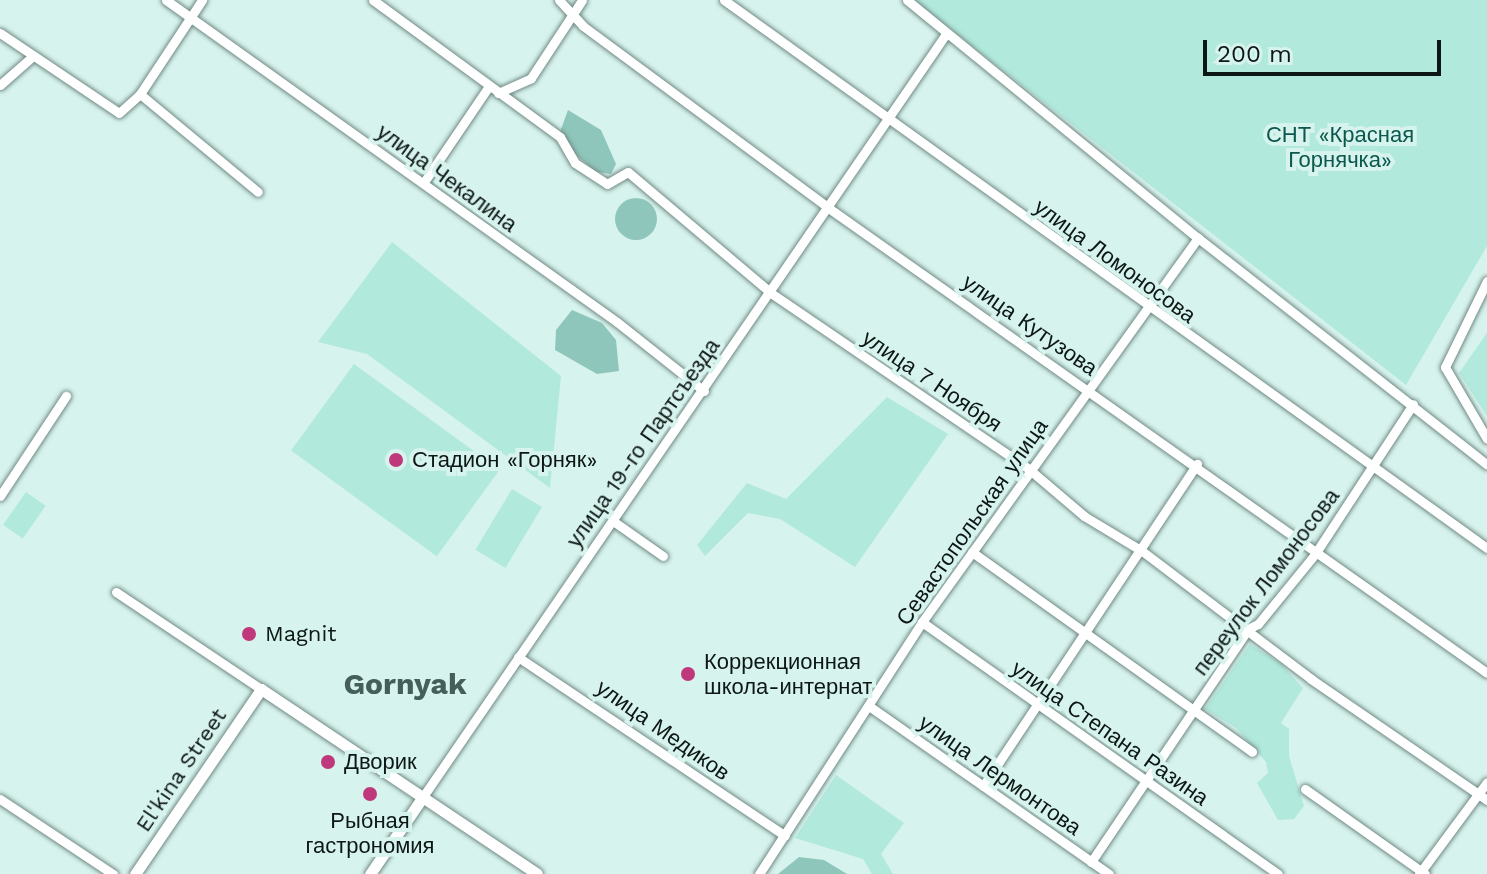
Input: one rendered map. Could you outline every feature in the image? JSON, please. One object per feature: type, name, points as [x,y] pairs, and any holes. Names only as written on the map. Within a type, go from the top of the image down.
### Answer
[{"type":"street","name":"улица Чекалина","points":[[166,0],[424,182],[704,391]]},
{"type":"street","points":[[0,33],[114,112],[124,112],[140,94],[202,0]]},
{"type":"street","name":"улица 7 Ноября","points":[[373,0],[560,137],[575,163],[607,184],[628,172],[771,293],[1030,470],[1084,516],[1142,551],[1483,797]]},
{"type":"street","name":"улица Кутузова","points":[[559,0],[572,14],[830,209],[1197,464],[1315,554],[1487,673]]},
{"type":"street","points":[[424,182],[494,90],[531,78],[582,0]]},
{"type":"street","name":"улица Ломоносова","points":[[724,0],[1371,469],[1487,548]]},
{"type":"street","points":[[907,0],[1198,238],[1487,465]]},
{"type":"street","name":"улица 19-го Партсъезда","points":[[370,874],[890,122],[946,34]]},
{"type":"street","points":[[0,85],[33,56]]},
{"type":"street","points":[[140,94],[258,192]]},
{"type":"street","name":"Севастопольская улица","points":[[759,874],[922,622],[1145,306],[1198,238]]},
{"type":"street","points":[[1487,281],[1445,367],[1487,439]]},
{"type":"street","points":[[0,496],[66,396]]},
{"type":"street","name":"переулок Ломоносова","points":[[1091,862],[1248,629],[1258,624],[1315,554],[1413,404]]},
{"type":"street","points":[[983,786],[1197,464]]},
{"type":"street","points":[[613,521],[663,556]]},
{"type":"street","points":[[972,552],[1252,752]]},
{"type":"street","points":[[116,592],[537,874]]},
{"type":"street","name":"улица Степана Разина","points":[[922,622],[1278,874]]},
{"type":"street","name":"улица Медиков","points":[[518,657],[785,836]]},
{"type":"street","name":"El'kina Street","points":[[135,874],[261,689]]},
{"type":"street","name":"улица Лермонтова","points":[[869,706],[1109,874]]},
{"type":"street","points":[[1305,789],[1422,873],[1483,797],[1487,782]]},
{"type":"street","points":[[0,799],[113,874]]},
{"type":"green space","name":"СНТ «Красная Горнячка»","points":[[913,0],[1487,0],[1487,246],[1406,385]]},
{"type":"green space","points":[[392,242],[561,376],[550,488],[367,354],[318,342]]},
{"type":"green space","points":[[1487,333],[1487,416],[1459,373]]},
{"type":"green space","name":"Стадион «Горняк»","points":[[354,364],[500,470],[437,556],[291,451]]},
{"type":"green space","points":[[887,397],[948,434],[855,567],[780,519],[748,513],[705,556],[697,545],[747,483],[786,499]]},
{"type":"green space","points":[[512,489],[542,507],[505,568],[475,550]]},
{"type":"green space","points":[[26,492],[46,506],[23,539],[3,525]]},
{"type":"green space","points":[[1250,644],[1281,664],[1303,688],[1281,723],[1289,729],[1289,756],[1304,806],[1294,819],[1278,820],[1257,783],[1268,773],[1266,762],[1236,728],[1205,709]]},
{"type":"green space","points":[[836,775],[904,823],[881,854],[893,874],[872,874],[863,859],[795,838]]},
{"type":"shaded area","points":[[568,110],[601,130],[616,164],[611,174],[596,172],[575,154],[560,132]]},
{"type":"shaded area","points":[[636,198],[651,204],[657,219],[651,234],[636,240],[621,234],[615,219],[621,204]]},
{"type":"shaded area","points":[[572,310],[602,323],[616,340],[619,371],[597,374],[555,350],[556,330]]},
{"type":"shaded area","points":[[799,857],[824,860],[847,874],[778,874]]},
{"type":"place","name":"Стадион «Горняк»","points":[[396,460]]},
{"type":"place","name":"Magnit","points":[[249,634]]},
{"type":"place","name":"Коррекционная школа-интернат","points":[[688,674]]},
{"type":"place","name":"Дворик","points":[[328,762]]},
{"type":"place","name":"Рыбная гастрономия","points":[[370,794]]},
{"type":"district","name":"Gornyak","points":[[405,684]]}]
